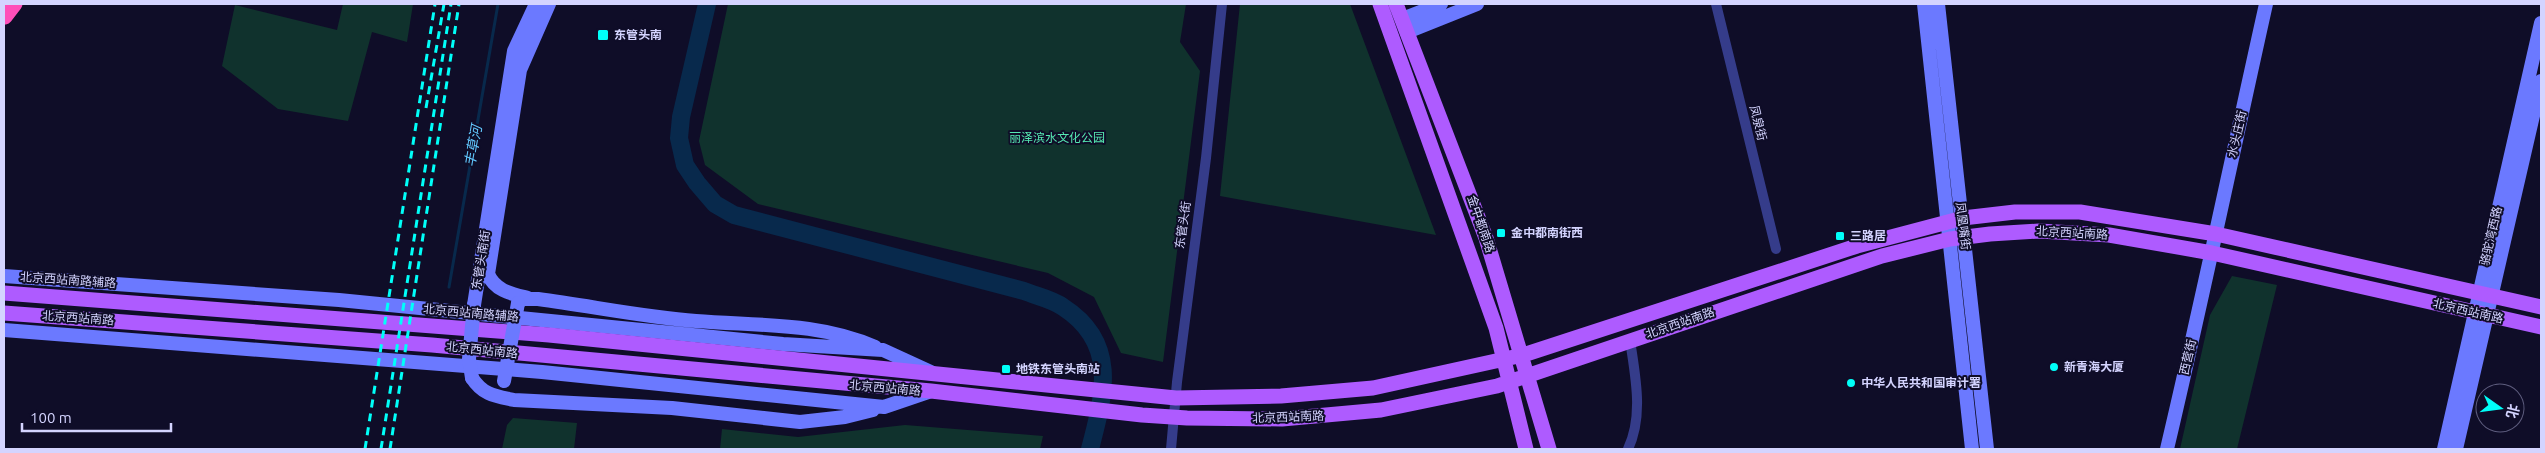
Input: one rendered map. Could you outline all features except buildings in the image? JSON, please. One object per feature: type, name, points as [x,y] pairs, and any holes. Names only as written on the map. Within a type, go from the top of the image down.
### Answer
[{"type":"highway","points":[[5,17],[15,4]]},
{"type":"main road","name":"金中都南路","points":[[1380,4],[1496,328],[1526,449]]},
{"type":"main road","name":"金中都南路","points":[[1396,4],[1486,238],[1523,355],[1549,449]]},
{"type":"main road","name":"北京西站南路","points":[[4,293],[435,325],[934,373],[1068,389],[1176,398],[1282,396],[1373,388],[1505,360],[1857,246],[1963,218],[2015,212],[2080,212],[2216,234],[2541,307]]},
{"type":"main road","name":"北京西站南路","points":[[4,313],[432,345],[930,391],[1066,408],[1174,418],[1282,419],[1381,410],[1510,382],[1843,268],[1957,238],[2039,231],[2078,232],[2152,241],[2211,259],[2541,327]]},
{"type":"street","points":[[5,17],[25,4]]},
{"type":"street","name":"东管头南街","points":[[536,4],[512,59],[474,305],[468,359],[472,378],[477,386],[489,395],[510,399],[562,404],[672,408],[800,422],[845,417],[884,407]]},
{"type":"street","name":"东管头南街","points":[[549,4],[520,70],[488,274],[492,284],[523,301],[694,321],[823,330],[853,337],[883,350]]},
{"type":"street","name":"东管头街","points":[[1171,449],[1196,219],[1206,158],[1222,4]]},
{"type":"street","points":[[1404,25],[1441,4]]},
{"type":"street","points":[[1404,25],[1477,4]]},
{"type":"street","name":"凤泉街","points":[[1716,4],[1776,249]]},
{"type":"street","name":"凤凰嘴街","points":[[1924,4],[1948,223],[1957,238],[1987,449]]},
{"type":"street","name":"凤凰嘴街","points":[[1938,4],[1963,218],[1957,238],[1972,449]]},
{"type":"street","name":"水头庄街","points":[[2211,259],[2266,4]]},
{"type":"street","name":"骆驼湾西路","points":[[2456,449],[2481,314],[2541,23]]},
{"type":"street","name":"骆驼湾西路","points":[[2485,295],[2541,80]]},
{"type":"street","name":"西营街","points":[[2167,449],[2211,259]]},
{"type":"street","name":"北京西站南路辅路","points":[[4,276],[339,300],[773,343],[883,350],[934,373]]},
{"type":"street","points":[[510,399],[505,391],[504,381],[523,301]]},
{"type":"street","name":"骆驼湾西路","points":[[2444,449],[2481,314]]},
{"type":"street","points":[[4,330],[542,372],[884,407],[930,391]]},
{"type":"street","points":[[1628,449],[1637,424],[1636,390],[1630,340]]},
{"type":"green space","points":[[343,4],[413,4],[407,42],[372,32],[348,121],[278,109],[222,66],[235,5],[337,30]]},
{"type":"green space","name":"丽泽滨水文化公园","points":[[728,4],[1186,4],[1180,42],[1200,71],[1163,362],[1121,353],[1094,297],[1048,273],[758,204],[705,165],[699,141]]},
{"type":"green space","points":[[1240,4],[1350,4],[1436,235],[1220,196]]},
{"type":"green space","points":[[2232,276],[2277,285],[2237,449],[2180,449],[2210,315]]},
{"type":"green space","points":[[513,418],[577,423],[574,449],[502,449],[507,425]]},
{"type":"green space","points":[[905,425],[1043,436],[1040,449],[720,449],[722,429],[798,437]]},
{"type":"waterway","name":"丰草河","points":[[449,287],[498,4]]},
{"type":"waterway","points":[[707,4],[681,117],[679,138],[685,165],[715,204],[734,215],[1024,291],[1059,304],[1081,321],[1093,337],[1100,354],[1103,371],[1102,390],[1100,409],[1090,449]]},
{"type":"railway","points":[[365,449],[435,4]]},
{"type":"railway","points":[[426,108],[444,4]]},
{"type":"railway","points":[[381,449],[451,4]]},
{"type":"railway","points":[[390,449],[459,4]]},
{"type":"place","name":"东管头南","points":[[603,35]]},
{"type":"place","name":"金中都南街西","points":[[1501,233]]},
{"type":"place","name":"三路居","points":[[1840,236]]},
{"type":"place","name":"新青海大厦","points":[[2054,367]]},
{"type":"place","name":"地铁东管头南站","points":[[1006,369]]},
{"type":"place","name":"中华人民共和国审计署","points":[[1851,383]]}]
